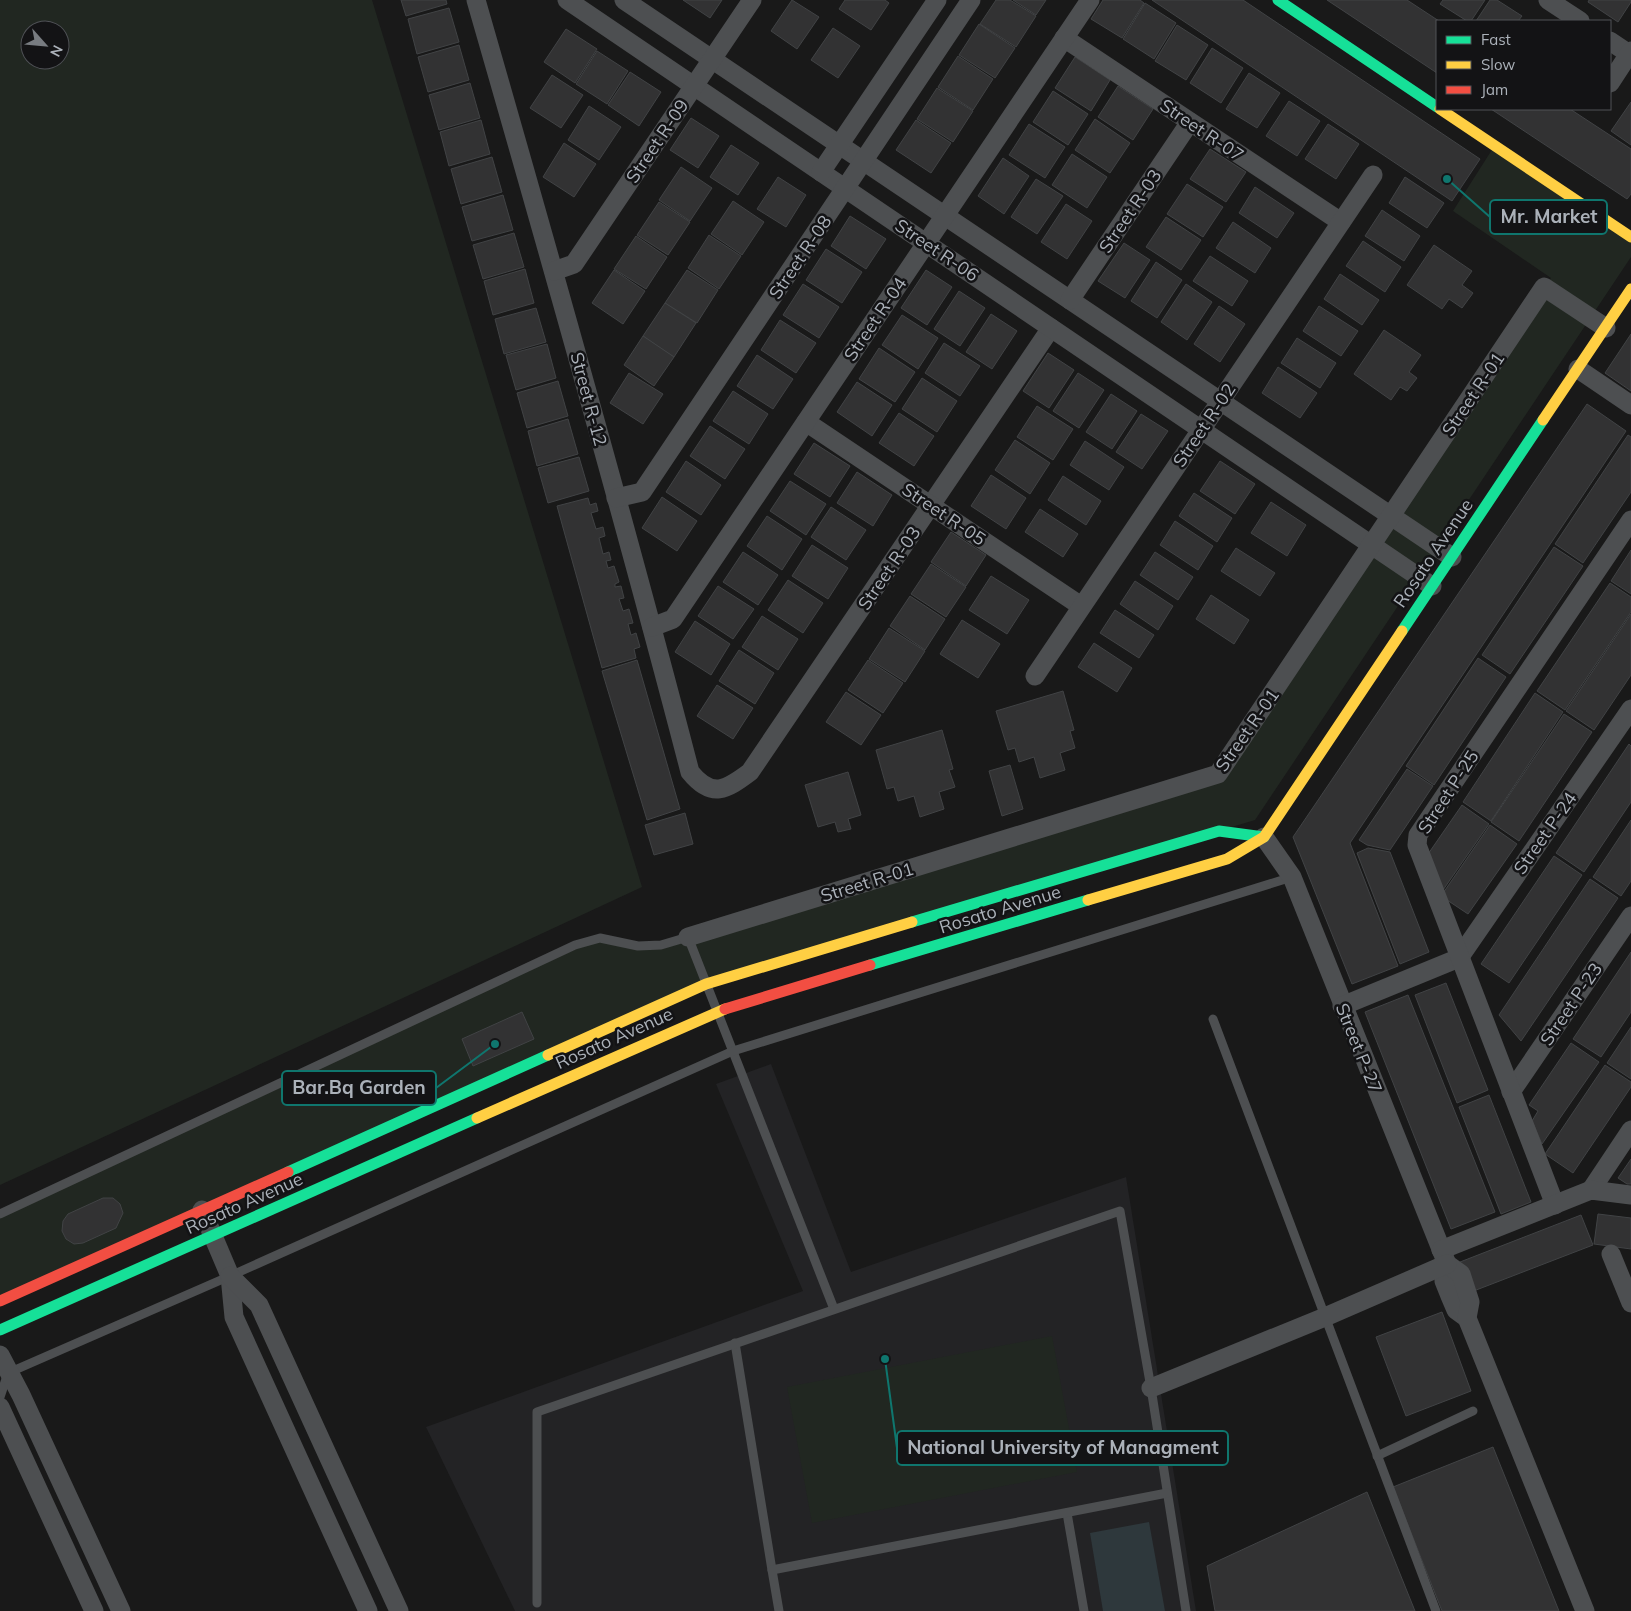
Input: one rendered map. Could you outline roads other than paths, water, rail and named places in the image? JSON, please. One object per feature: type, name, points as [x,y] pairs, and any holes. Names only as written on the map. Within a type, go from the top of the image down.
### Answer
[{"type":"street","name":"Street R-12","points":[[476,0],[554,271],[652,626],[690,772],[700,784],[712,790]]},
{"type":"street","name":"Street R-06","points":[[567,0],[1432,586]]},
{"type":"street","name":"Street R-06","points":[[624,0],[1452,557]]},
{"type":"street","name":"Street R-09","points":[[554,271],[574,264],[752,0]]},
{"type":"street","points":[[821,172],[937,0]]},
{"type":"street","name":"Street R-08","points":[[616,498],[642,492],[972,0]]},
{"type":"street","name":"Street R-04","points":[[652,626],[673,619],[1090,0]]},
{"type":"street","points":[[1278,0],[1436,106]]},
{"type":"street","points":[[1548,0],[1578,20]]},
{"type":"street","name":"Street R-07","points":[[1064,38],[1341,222]]},
{"type":"street","points":[[1611,42],[1630,53],[1611,82]]},
{"type":"street","points":[[1442,110],[1631,237]]},
{"type":"street","name":"Street R-03","points":[[1070,300],[1190,122]]},
{"type":"street","name":"Street R-02","points":[[1035,676],[1373,175]]},
{"type":"street","name":"Street R-01","points":[[688,937],[1218,774],[1392,517],[1544,287],[1606,328]]},
{"type":"street","name":"Rosato Avenue","points":[[0,1330],[717,1011],[1227,859],[1264,836],[1631,289]]},
{"type":"street","name":"Street R-03","points":[[712,790],[731,786],[750,772],[1051,328]]},
{"type":"street","points":[[1578,370],[1631,405]]},
{"type":"street","name":"Street R-05","points":[[806,422],[1081,606]]},
{"type":"street","name":"Street P-25","points":[[1555,1205],[1420,855],[1417,845],[1418,835],[1631,520]]},
{"type":"street","name":"Street P-24","points":[[1459,958],[1631,709]]},
{"type":"street","name":"Rosato Avenue","points":[[0,1301],[706,984],[1219,832],[1264,836]]},
{"type":"street","name":"Street P-27","points":[[1264,836],[1292,877],[1444,1257],[1461,1274],[1456,1310],[1467,1318],[1585,1611]]},
{"type":"street","name":"Street P-23","points":[[1511,1092],[1631,916]]},
{"type":"street","points":[[1342,1006],[1459,958]]},
{"type":"street","points":[[1591,1190],[1631,1130]]},
{"type":"street","points":[[1151,1388],[1325,1317],[1444,1257],[1591,1190],[1631,1195]]},
{"type":"street","points":[[202,1210],[230,1276],[234,1317],[368,1611]]},
{"type":"street","points":[[1611,1254],[1631,1303]]},
{"type":"street","points":[[230,1276],[259,1305],[399,1611]]},
{"type":"street","points":[[0,1355],[25,1403],[121,1611]]},
{"type":"street","points":[[0,1407],[94,1611]]},
{"type":"lane","points":[[0,1397],[8,1373],[733,1051],[1292,877]]},
{"type":"lane","points":[[0,1214],[575,945],[600,938],[638,946],[661,945],[688,937],[834,1309]]},
{"type":"lane","points":[[1213,1019],[1436,1611]]},
{"type":"lane","points":[[537,1602],[536,1412],[1120,1211],[1151,1388],[1186,1611]]},
{"type":"lane","points":[[735,1343],[779,1611]]},
{"type":"lane","points":[[1377,1456],[1472,1411]]},
{"type":"lane","points":[[772,1570],[1167,1492]]},
{"type":"lane","points":[[1067,1512],[1084,1611]]},
{"type":"place","name":"Mr. Market","points":[[1447,179]]},
{"type":"place","name":"Bar.Bq Garden","points":[[495,1044]]},
{"type":"place","name":"National University of Managment","points":[[885,1359]]}]
